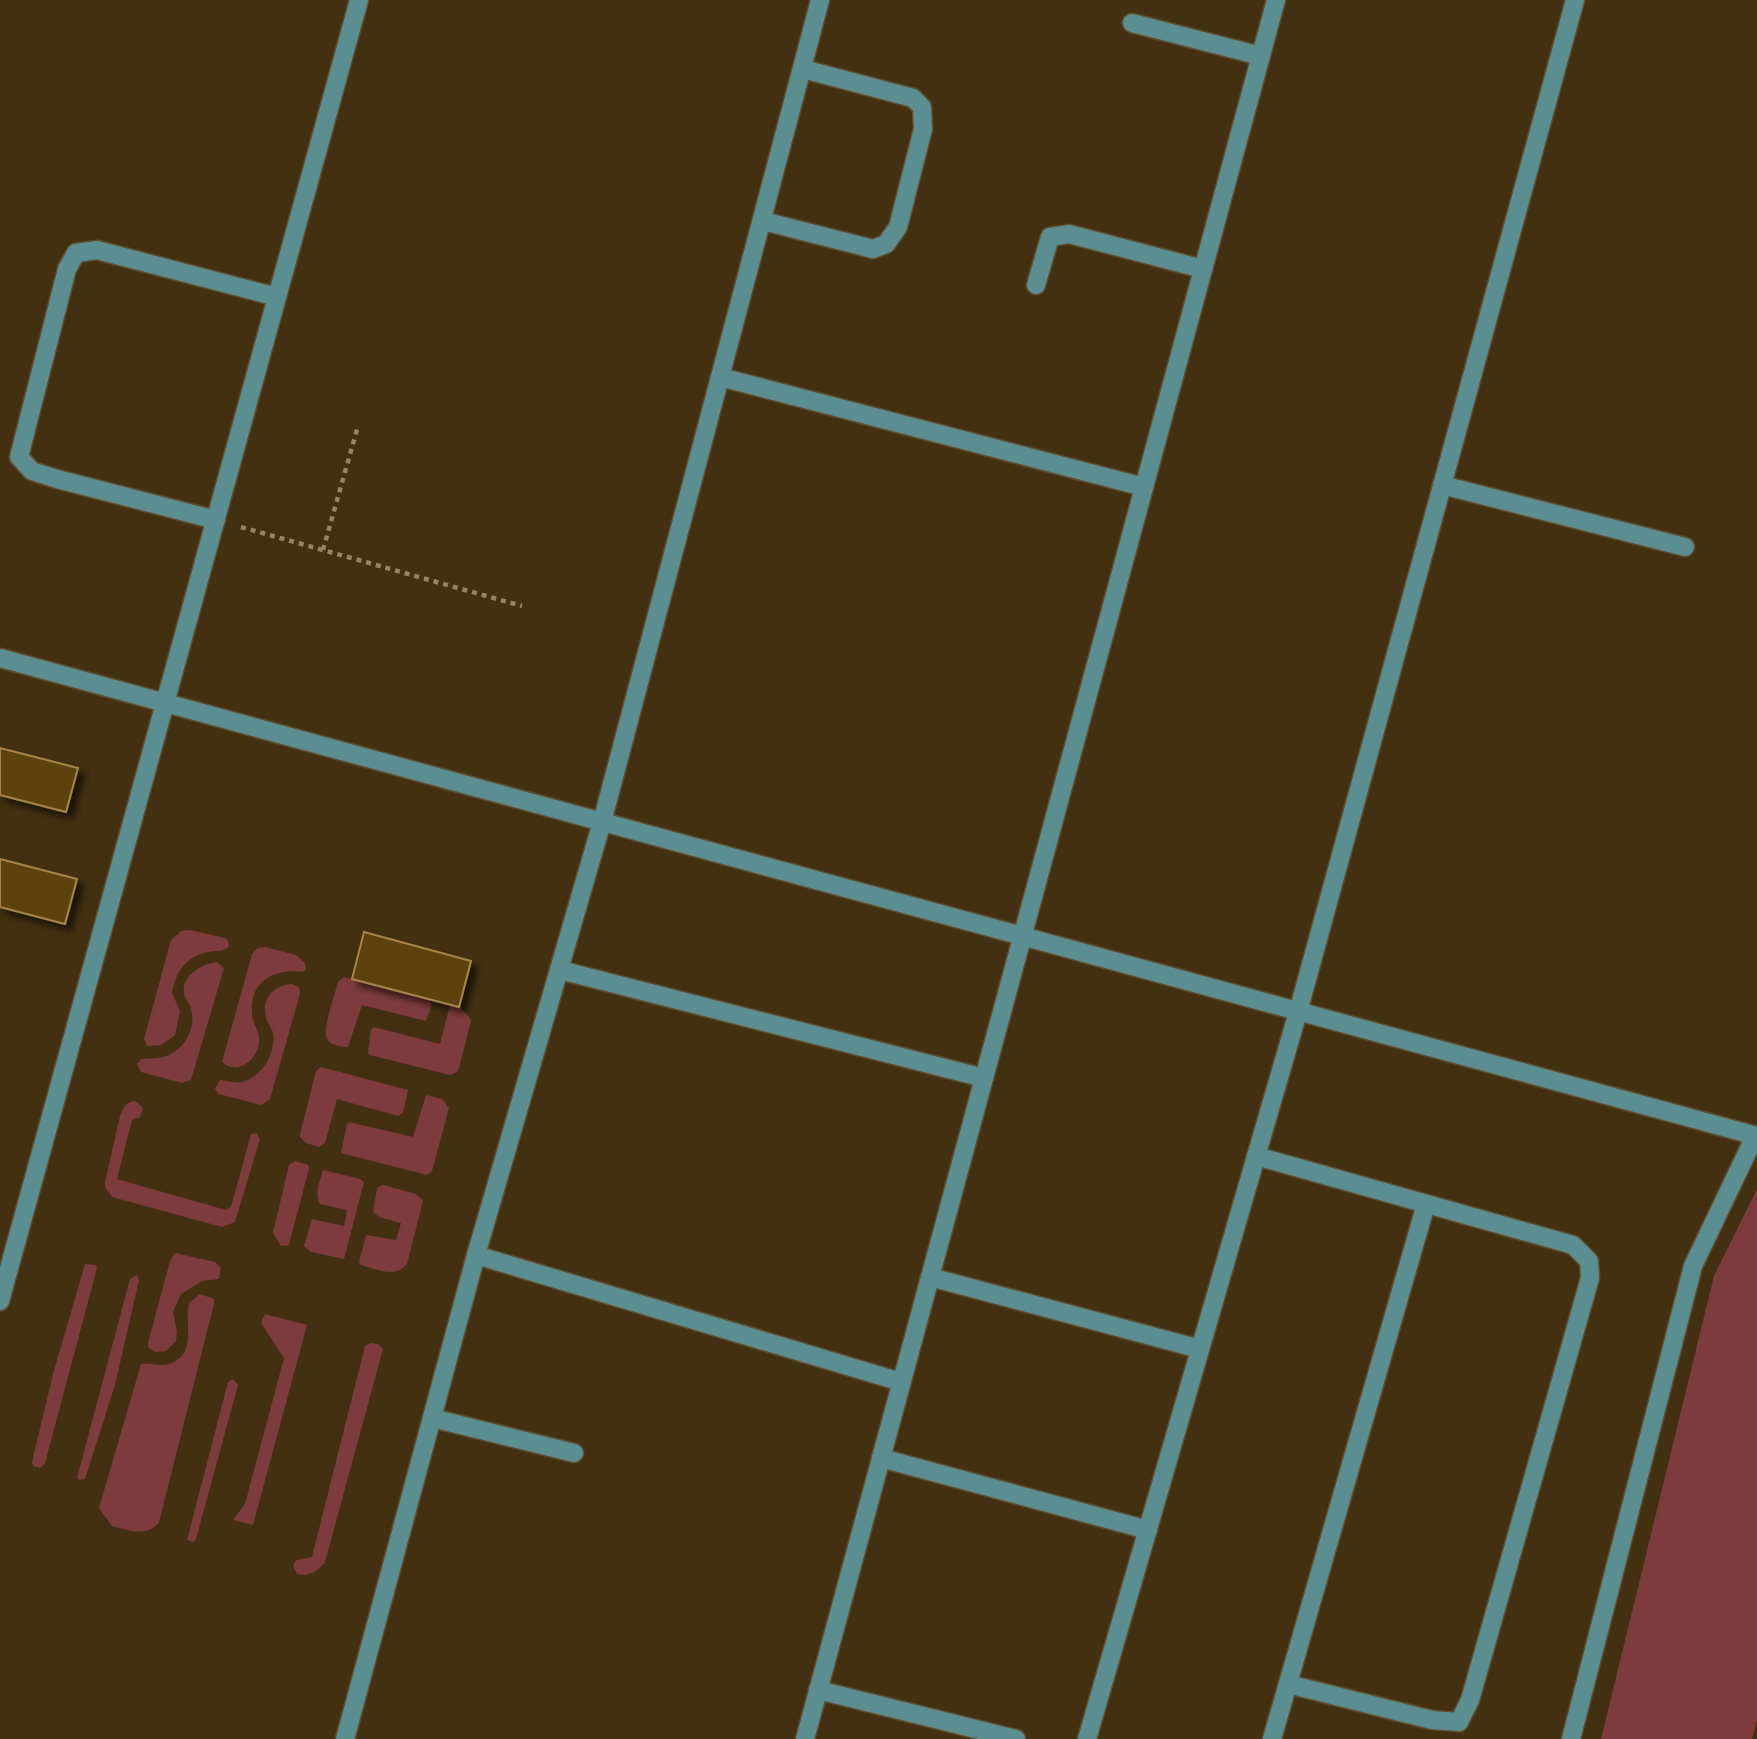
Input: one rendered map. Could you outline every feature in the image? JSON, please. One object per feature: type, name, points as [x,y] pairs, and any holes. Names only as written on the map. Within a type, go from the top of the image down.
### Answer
[{"type":"street","points":[[0,1301],[359,0]]},
{"type":"street","points":[[345,1739],[477,1255],[603,822],[820,0]]},
{"type":"street","points":[[805,1739],[1276,0]]},
{"type":"street","points":[[1087,1739],[1298,1012],[1575,0]]},
{"type":"street","points":[[1132,23],[1261,56]]},
{"type":"street","points":[[763,221],[873,249],[886,244],[898,228],[923,129],[922,107],[913,98],[803,69]]},
{"type":"street","points":[[1036,285],[1050,237],[1069,234],[1203,269]]},
{"type":"street","points":[[216,520],[57,479],[32,471],[19,457],[67,269],[76,253],[97,250],[277,297]]},
{"type":"street","points":[[720,377],[1144,487]]},
{"type":"street","points":[[1442,485],[1685,547]]},
{"type":"street","points":[[0,658],[1756,1136],[1693,1266],[1571,1739]]},
{"type":"street","points":[[560,970],[984,1078]]},
{"type":"street","points":[[1256,1156],[1573,1245],[1589,1261],[1590,1278],[1474,1686],[1459,1723],[1432,1720],[1288,1684]]},
{"type":"street","points":[[1272,1739],[1426,1204]]},
{"type":"street","points":[[477,1255],[901,1382]]},
{"type":"street","points":[[930,1277],[1200,1349]]},
{"type":"street","points":[[432,1419],[574,1453]]},
{"type":"street","points":[[881,1458],[1148,1530]]},
{"type":"street","points":[[818,1690],[1016,1739]]},
{"type":"path","points":[[323,550],[358,426]]},
{"type":"path","points":[[216,520],[522,606]]},
{"type":"shaded area","points":[[190,930],[225,938],[229,946],[200,954],[183,966],[172,993],[180,1011],[175,1035],[161,1045],[147,1046],[144,1039],[171,940],[181,931]]},
{"type":"shaded area","points":[[265,947],[296,955],[305,963],[306,969],[303,972],[274,975],[259,985],[252,1002],[252,1016],[259,1039],[256,1053],[241,1066],[228,1066],[222,1062],[252,954],[258,948]]},
{"type":"shaded area","points":[[217,962],[224,968],[191,1080],[182,1083],[141,1072],[137,1064],[141,1059],[160,1058],[170,1054],[187,1039],[192,1017],[184,994],[186,981],[199,968]]},
{"type":"shaded area","points":[[344,977],[429,1000],[432,1004],[426,1021],[362,1005],[348,1047],[331,1043],[326,1034],[327,1020],[338,982]]},
{"type":"shaded area","points":[[292,984],[299,987],[300,994],[270,1099],[261,1105],[219,1094],[215,1089],[220,1080],[249,1080],[266,1063],[273,1041],[265,1005],[274,990]]},
{"type":"shaded area","points":[[450,1005],[463,1010],[471,1021],[457,1072],[450,1075],[368,1053],[371,1029],[374,1027],[440,1044]]},
{"type":"shaded area","points":[[321,1067],[408,1090],[403,1113],[398,1116],[337,1099],[325,1143],[319,1147],[306,1143],[300,1134],[316,1071]]},
{"type":"shaded area","points":[[426,1095],[442,1099],[449,1108],[432,1171],[427,1175],[341,1153],[349,1122],[413,1137]]},
{"type":"shaded area","points":[[135,1101],[143,1108],[140,1117],[132,1120],[117,1179],[226,1210],[231,1207],[251,1134],[256,1133],[260,1139],[235,1222],[222,1227],[112,1197],[105,1187],[105,1182],[120,1116],[127,1104]]},
{"type":"shaded area","points":[[295,1161],[308,1165],[309,1168],[289,1245],[281,1246],[273,1233],[289,1165]]},
{"type":"shaded area","points":[[323,1170],[364,1182],[344,1259],[311,1252],[304,1246],[312,1219],[344,1226],[347,1210],[320,1204],[318,1200],[318,1187]]},
{"type":"shaded area","points":[[383,1185],[416,1194],[423,1201],[407,1264],[402,1269],[391,1272],[361,1265],[359,1262],[366,1235],[396,1240],[401,1223],[379,1217],[373,1212],[377,1188]]},
{"type":"shaded area","points":[[1757,1189],[1757,1720],[1752,1739],[1601,1739],[1714,1276]]},
{"type":"shaded area","points":[[175,1253],[215,1262],[221,1268],[219,1279],[202,1281],[181,1294],[173,1312],[176,1341],[166,1351],[155,1352],[148,1347],[148,1343],[170,1261]]},
{"type":"shaded area","points":[[85,1264],[95,1265],[97,1268],[45,1463],[41,1468],[33,1466],[32,1462],[53,1374]]},
{"type":"shaded area","points":[[137,1275],[139,1280],[115,1385],[85,1479],[79,1480],[77,1478],[130,1279]]},
{"type":"shaded area","points":[[200,1294],[214,1299],[214,1304],[159,1522],[143,1531],[112,1526],[99,1508],[141,1364],[169,1364],[184,1354],[188,1338],[189,1303]]},
{"type":"shaded area","points":[[265,1314],[307,1325],[253,1525],[233,1520],[245,1504],[284,1358],[261,1323]]},
{"type":"shaded area","points":[[370,1343],[378,1344],[383,1349],[325,1562],[313,1572],[297,1574],[293,1566],[296,1560],[312,1557],[365,1346]]},
{"type":"shaded area","points":[[233,1379],[238,1385],[193,1542],[187,1540],[228,1382]]},
{"type":"building","points":[[0,748],[78,768],[66,812],[0,795]]},
{"type":"building","points":[[0,859],[77,879],[65,924],[0,907]]},
{"type":"building","points":[[364,932],[471,961],[459,1007],[352,979]]}]
